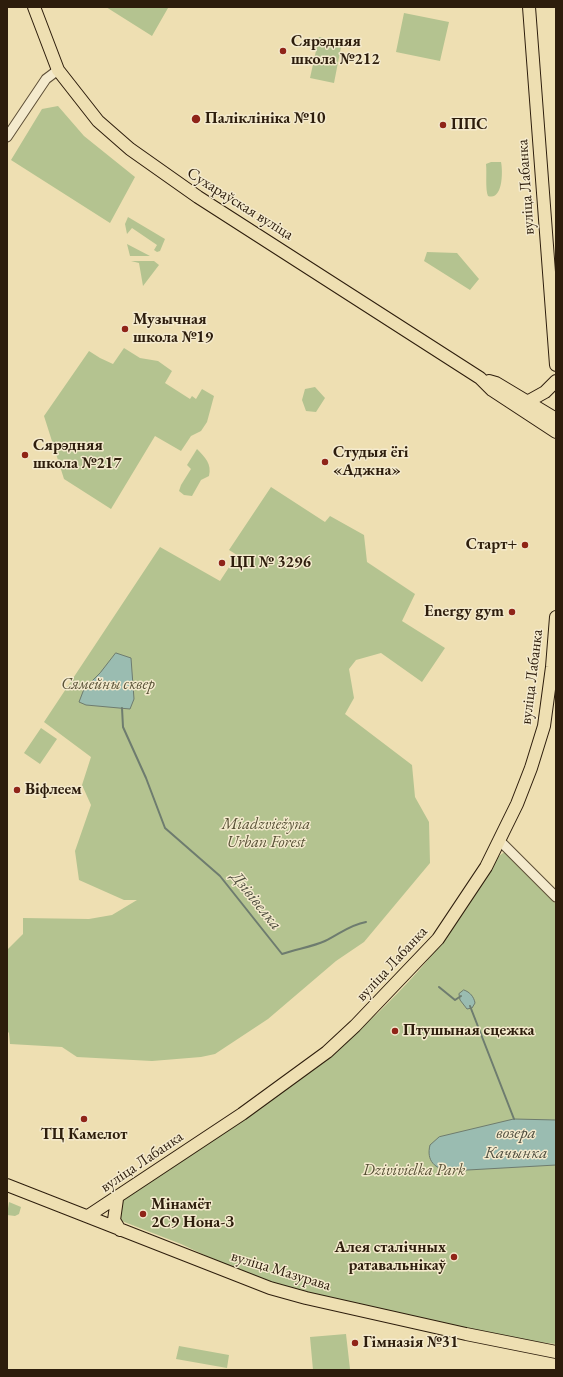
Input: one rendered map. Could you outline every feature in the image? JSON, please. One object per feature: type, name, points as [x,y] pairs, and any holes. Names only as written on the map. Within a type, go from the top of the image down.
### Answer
[{"type":"main road","name":"Сухараўская вуліца","points":[[34,7],[58,70],[98,121],[151,165],[480,378],[492,390],[556,432]]},
{"type":"main road","name":"вуліца Лабанка","points":[[529,7],[556,365]]},
{"type":"main road","name":"Сухараўская вуліца","points":[[480,378],[496,383],[556,419]]},
{"type":"main road","points":[[527,402],[545,392],[556,381]]},
{"type":"main road","name":"вуліца Лабанка","points":[[88,1216],[116,1199],[285,1084],[327,1052],[355,1026],[438,939],[466,900],[500,841],[531,768],[544,726],[552,667],[556,617]]},
{"type":"main road","name":"вуліца Мазурава","points":[[7,1185],[270,1288],[466,1334],[556,1352]]},
{"type":"main road","points":[[116,1199],[114,1220],[120,1230]]},
{"type":"street","points":[[7,137],[46,79],[58,70]]},
{"type":"street","points":[[500,841],[556,897]]},
{"type":"green space","points":[[106,7],[166,7],[168,8],[152,36]]},
{"type":"green space","points":[[404,13],[449,22],[440,61],[396,52]]},
{"type":"green space","points":[[319,37],[342,42],[334,83],[310,78]]},
{"type":"green space","points":[[58,106],[84,136],[135,177],[110,223],[11,160],[42,109]]},
{"type":"green space","points":[[491,162],[501,162],[502,178],[497,194],[488,196],[486,185],[486,164]]},
{"type":"green space","points":[[128,217],[165,239],[160,251],[157,252],[154,250],[157,245],[132,228],[127,234],[125,224]]},
{"type":"green space","points":[[127,244],[150,256],[130,256]]},
{"type":"green space","points":[[427,252],[457,253],[479,279],[470,290],[424,261]]},
{"type":"green space","points":[[131,261],[154,261],[159,265],[143,286],[139,263]]},
{"type":"green space","points":[[124,348],[140,358],[158,361],[172,371],[165,383],[190,399],[192,396],[196,399],[202,389],[214,396],[207,422],[201,431],[191,436],[181,451],[155,436],[111,509],[64,479],[44,416],[89,351],[113,364]]},
{"type":"green space","points":[[315,387],[325,398],[316,412],[306,411],[302,400],[305,389]]},
{"type":"green space","points":[[197,449],[209,464],[209,476],[201,480],[192,496],[184,495],[179,491],[191,469],[187,465]]},
{"type":"green space","name":"Miadzviežyna Urban Forest","points":[[271,487],[325,522],[330,516],[364,535],[367,562],[415,594],[402,621],[445,648],[422,682],[381,653],[356,660],[349,669],[354,698],[345,714],[412,765],[415,797],[429,822],[430,863],[364,942],[336,961],[268,1019],[215,1054],[201,1057],[152,1061],[77,1057],[62,1047],[10,1044],[9,1033],[7,1031],[7,950],[23,934],[23,918],[89,919],[112,915],[137,900],[124,900],[79,880],[75,851],[91,805],[82,785],[91,757],[44,722],[160,547],[220,581],[237,555],[229,550]]},
{"type":"green space","points":[[41,728],[57,739],[40,764],[24,753]]},
{"type":"green space","name":"Dzivivielka Park","points":[[506,852],[556,904],[556,1344],[521,1340],[305,1293],[269,1283],[181,1244],[114,1218],[110,1214],[110,1206],[315,1068],[378,1013],[435,951],[468,906],[490,867],[501,854]]},
{"type":"green space","points":[[9,1202],[21,1207],[19,1214],[15,1216],[7,1215]]},
{"type":"green space","points":[[346,1334],[350,1369],[313,1370],[310,1337]]},
{"type":"green space","points":[[179,1346],[229,1355],[227,1368],[176,1359]]},
{"type":"water","points":[[116,653],[131,658],[134,699],[130,709],[86,705],[79,702],[84,689],[100,673]]},
{"type":"water","points":[[464,990],[470,993],[474,999],[475,1003],[472,1008],[467,1009],[460,1000],[459,994]]},
{"type":"water","name":"возера Качынка","points":[[514,1119],[556,1120],[556,1165],[450,1171],[436,1166],[429,1156],[430,1145],[439,1137]]},
{"type":"waterway","name":"Дзівівелка","points":[[122,708],[123,727],[146,778],[165,828],[220,876],[282,954],[320,943],[350,927],[366,922]]},
{"type":"waterway","name":"Дзівівелка","points":[[439,987],[455,1000],[461,996]]},
{"type":"waterway","name":"Дзівівелка","points":[[470,1006],[514,1119]]},
{"type":"place","name":"Сярэдняя школа №212","points":[[283,51]]},
{"type":"place","name":"Паліклініка №10","points":[[196,119]]},
{"type":"place","name":"ППС","points":[[443,125]]},
{"type":"place","name":"Музычная школа №19","points":[[125,329]]},
{"type":"place","name":"Сярэдняя школа №217","points":[[25,455]]},
{"type":"place","name":"Студыя ёгі «Аджна»","points":[[325,462]]},
{"type":"place","name":"Старт+","points":[[525,545]]},
{"type":"place","name":"ЦП № 3296","points":[[222,563]]},
{"type":"place","name":"Energy gym","points":[[512,612]]},
{"type":"place","name":"Віфлеем","points":[[17,790]]},
{"type":"place","name":"Птушыная сцежка","points":[[395,1031]]},
{"type":"place","name":"ТЦ Камелот","points":[[84,1119]]},
{"type":"place","name":"Мінамёт 2С9 Нона-З","points":[[143,1214]]},
{"type":"place","name":"Алея сталічных ратавальнікаў","points":[[454,1257]]},
{"type":"place","name":"Гімназія №31","points":[[355,1343]]},
{"type":"park label","name":"Сямейны сквер","points":[[108,685]]}]
